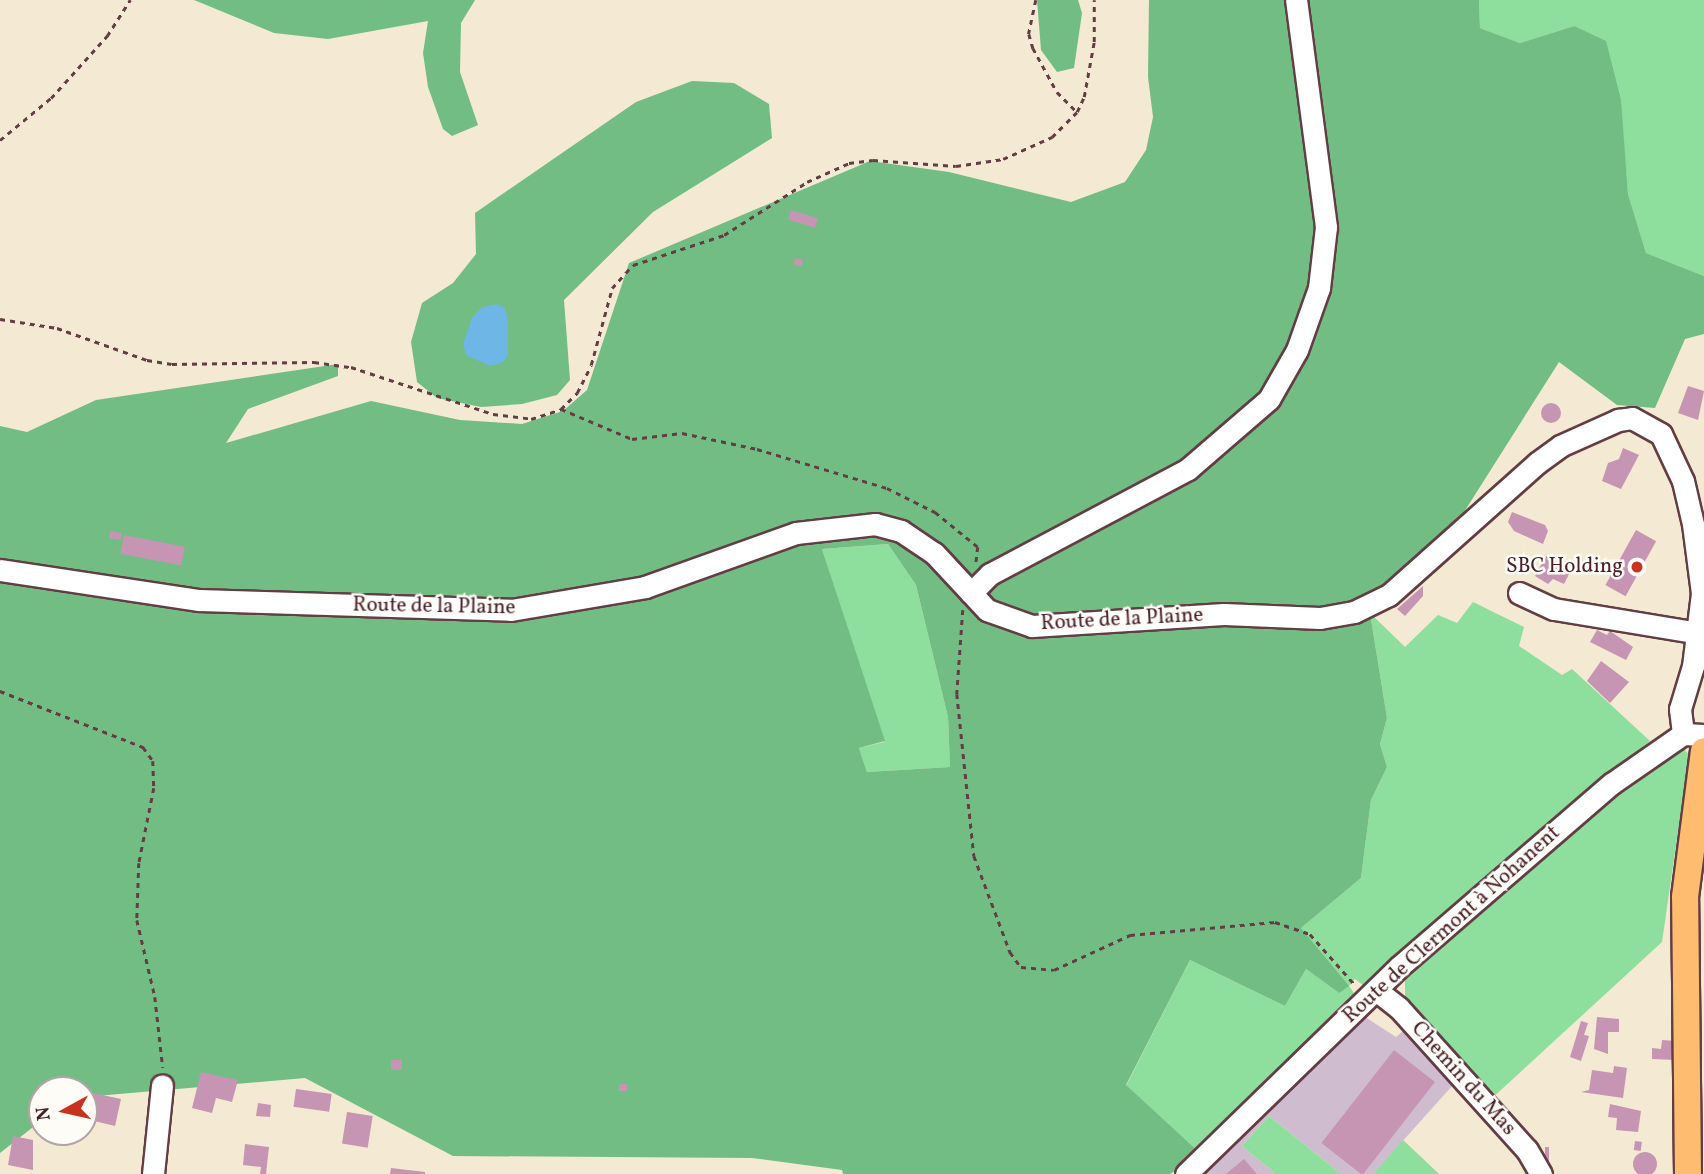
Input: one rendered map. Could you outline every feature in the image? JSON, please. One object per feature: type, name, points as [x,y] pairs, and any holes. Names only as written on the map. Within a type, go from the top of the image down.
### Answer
[{"type":"main road","points":[[1688,1174],[1694,978],[1688,844],[1704,751]]},
{"type":"street","points":[[971,593],[990,574],[1188,469],[1269,399],[1297,350],[1319,288],[1326,227],[1296,0]]},
{"type":"street","name":"Route de la Plaine","points":[[0,570],[199,600],[512,611],[645,587],[796,533],[875,524],[901,531],[934,554],[987,610],[1032,626],[1224,614],[1320,618],[1354,612],[1398,587],[1560,446],[1618,420],[1632,418],[1661,434],[1683,481],[1702,593],[1699,633],[1680,709],[1693,734]]},
{"type":"street","points":[[1519,593],[1554,609],[1699,633]]},
{"type":"street","name":"Route de Clermont à Nohanent","points":[[1186,1174],[1371,995],[1611,783],[1693,734]]},
{"type":"street","name":"Chemin du Mas","points":[[1371,995],[1399,1009],[1527,1150],[1541,1174]]},
{"type":"street","points":[[153,1174],[162,1085]]},
{"type":"path","points":[[0,140],[51,98],[107,36],[130,0]]},
{"type":"path","points":[[1036,0],[1029,34],[1033,48],[1057,92],[1077,112]]},
{"type":"path","points":[[0,319],[58,328],[147,360],[338,365],[493,414],[531,419],[561,409],[577,393],[591,365],[612,288],[633,264],[724,235],[807,182],[849,163],[873,160],[956,166],[1003,159],[1052,137],[1077,112],[1094,42],[1094,0]]},
{"type":"path","points":[[561,409],[632,439],[682,432],[757,449],[887,488],[935,512],[978,547],[971,593],[963,609],[957,694],[974,856],[1005,941],[1021,967],[1054,970],[1130,935],[1275,922],[1310,934],[1371,995]]},
{"type":"path","points":[[0,691],[143,747],[153,761],[137,920],[155,997],[162,1085]]},
{"type":"shaded area","points":[[1362,1015],[1396,1037],[1403,1031],[1453,1085],[1373,1174],[1341,1174],[1269,1116],[1242,1146],[1276,1174],[1204,1174]]},
{"type":"green space","points":[[194,0],[475,0],[461,23],[460,72],[478,125],[452,136],[443,129],[428,87],[423,53],[428,21],[328,39],[274,33]]},
{"type":"green space","points":[[1037,0],[1078,0],[1082,13],[1074,68],[1057,72],[1041,50]]},
{"type":"green space","points":[[1149,0],[1479,0],[1480,28],[1520,43],[1574,26],[1606,41],[1621,100],[1628,194],[1646,253],[1704,276],[1704,334],[1685,339],[1655,408],[1617,405],[1559,362],[1459,520],[1370,613],[1387,718],[1380,744],[1387,767],[1371,800],[1361,878],[1301,928],[1349,986],[1339,993],[1306,969],[1285,1006],[1190,960],[1126,1085],[1201,1154],[1170,1174],[843,1174],[842,1170],[752,1158],[453,1156],[305,1078],[98,1096],[98,1076],[28,1076],[28,1131],[0,1153],[0,426],[27,432],[96,400],[338,364],[338,376],[248,409],[226,443],[371,401],[460,420],[522,424],[563,411],[587,390],[629,263],[870,161],[949,172],[1071,202],[1125,182],[1146,150],[1153,117],[1148,77]],"holes":[[[888,544],[916,585],[948,717],[950,767],[867,772],[859,748],[885,741],[822,549]]]},
{"type":"green space","points":[[1479,0],[1704,0],[1704,276],[1646,253],[1628,194],[1620,100],[1574,26],[1520,43],[1480,28]]},
{"type":"green space","points":[[692,81],[734,83],[769,104],[772,138],[653,212],[564,300],[570,380],[557,395],[522,404],[481,407],[437,398],[417,382],[411,342],[422,303],[453,283],[476,254],[475,213],[636,102]]},
{"type":"green space","points":[[888,544],[916,585],[948,717],[950,767],[867,772],[859,748],[884,742],[822,549]]},
{"type":"green space","points":[[1473,602],[1524,627],[1519,646],[1562,675],[1572,669],[1650,741],[1364,986],[1355,979],[1349,986],[1356,996],[1201,1154],[1126,1086],[1190,960],[1285,1006],[1306,969],[1339,993],[1301,928],[1361,878],[1371,800],[1387,767],[1380,744],[1387,718],[1370,613],[1405,647],[1438,615],[1457,623]]},
{"type":"green space","points":[[1683,748],[1689,755],[1662,942],[1490,1100],[1405,1008],[1405,974],[1641,771]]},
{"type":"green space","points":[[1269,1116],[1341,1174],[1276,1174],[1242,1146]]},
{"type":"green space","points":[[1403,1140],[1418,1154],[1439,1174],[1373,1174]]},
{"type":"water","points":[[497,304],[505,308],[508,321],[508,355],[503,362],[490,366],[466,355],[463,344],[472,318],[482,307]]},
{"type":"building","points":[[791,210],[818,218],[815,228],[788,220]]},
{"type":"building","points":[[795,258],[803,260],[802,266],[794,265]]},
{"type":"building","points":[[1688,386],[1704,391],[1698,420],[1678,413]]},
{"type":"building","points":[[1551,403],[1558,406],[1561,413],[1558,420],[1551,423],[1544,420],[1541,413],[1544,406]]},
{"type":"building","points":[[1623,448],[1639,455],[1621,489],[1602,481],[1608,463],[1619,459]]},
{"type":"building","points":[[1512,512],[1545,525],[1548,531],[1543,544],[1514,531],[1508,522]]},
{"type":"building","points":[[1636,530],[1656,541],[1626,596],[1605,585]]},
{"type":"building","points":[[110,531],[122,533],[121,540],[109,538]]},
{"type":"building","points":[[124,535],[185,547],[181,565],[120,554]]},
{"type":"building","points":[[1546,556],[1571,570],[1564,584],[1553,579],[1548,584],[1535,576]]},
{"type":"building","points":[[1423,586],[1423,596],[1405,616],[1397,609]]},
{"type":"building","points":[[1597,630],[1607,635],[1610,631],[1633,647],[1626,660],[1590,642]]},
{"type":"building","points":[[1601,661],[1629,682],[1610,703],[1587,681]]},
{"type":"building","points":[[1597,1017],[1619,1019],[1619,1032],[1608,1032],[1608,1054],[1594,1049]]},
{"type":"building","points":[[1581,1021],[1588,1023],[1584,1035],[1589,1036],[1581,1061],[1570,1057]]},
{"type":"building","points":[[1662,1040],[1676,1041],[1676,1060],[1652,1059],[1652,1048],[1661,1049]]},
{"type":"building","points":[[1394,1050],[1435,1082],[1363,1174],[1321,1143]]},
{"type":"building","points":[[391,1060],[402,1060],[402,1070],[391,1070]]},
{"type":"building","points":[[1614,1066],[1627,1068],[1623,1098],[1581,1092],[1589,1090],[1592,1070],[1613,1073]]},
{"type":"building","points":[[201,1072],[238,1080],[232,1102],[216,1098],[212,1113],[192,1108]]},
{"type":"building","points":[[619,1084],[627,1084],[627,1091],[619,1091]]},
{"type":"building","points":[[296,1089],[332,1094],[329,1112],[293,1107]]},
{"type":"building","points":[[98,1094],[121,1099],[115,1126],[98,1122]]},
{"type":"building","points":[[258,1103],[271,1105],[270,1117],[256,1116]]},
{"type":"building","points":[[1610,1104],[1641,1111],[1638,1132],[1616,1130],[1617,1118],[1608,1117]]},
{"type":"building","points":[[347,1112],[373,1116],[368,1148],[342,1144]]},
{"type":"building","points":[[13,1136],[28,1139],[28,1146],[33,1146],[33,1170],[8,1165]]},
{"type":"building","points":[[1635,1141],[1642,1142],[1641,1151],[1634,1150]]},
{"type":"building","points":[[245,1144],[269,1147],[266,1174],[260,1174],[261,1167],[243,1165]]},
{"type":"building","points":[[1545,1147],[1549,1147],[1549,1161],[1545,1161]]},
{"type":"building","points":[[1645,1152],[1656,1159],[1657,1164],[1650,1175],[1645,1176],[1634,1169],[1633,1164],[1640,1153]]},
{"type":"building","points":[[1244,1159],[1257,1174],[1226,1174]]},
{"type":"building","points":[[391,1168],[425,1172],[425,1174],[390,1174]]},
{"type":"place","name":"SBC Holding","points":[[1637,567]]}]
